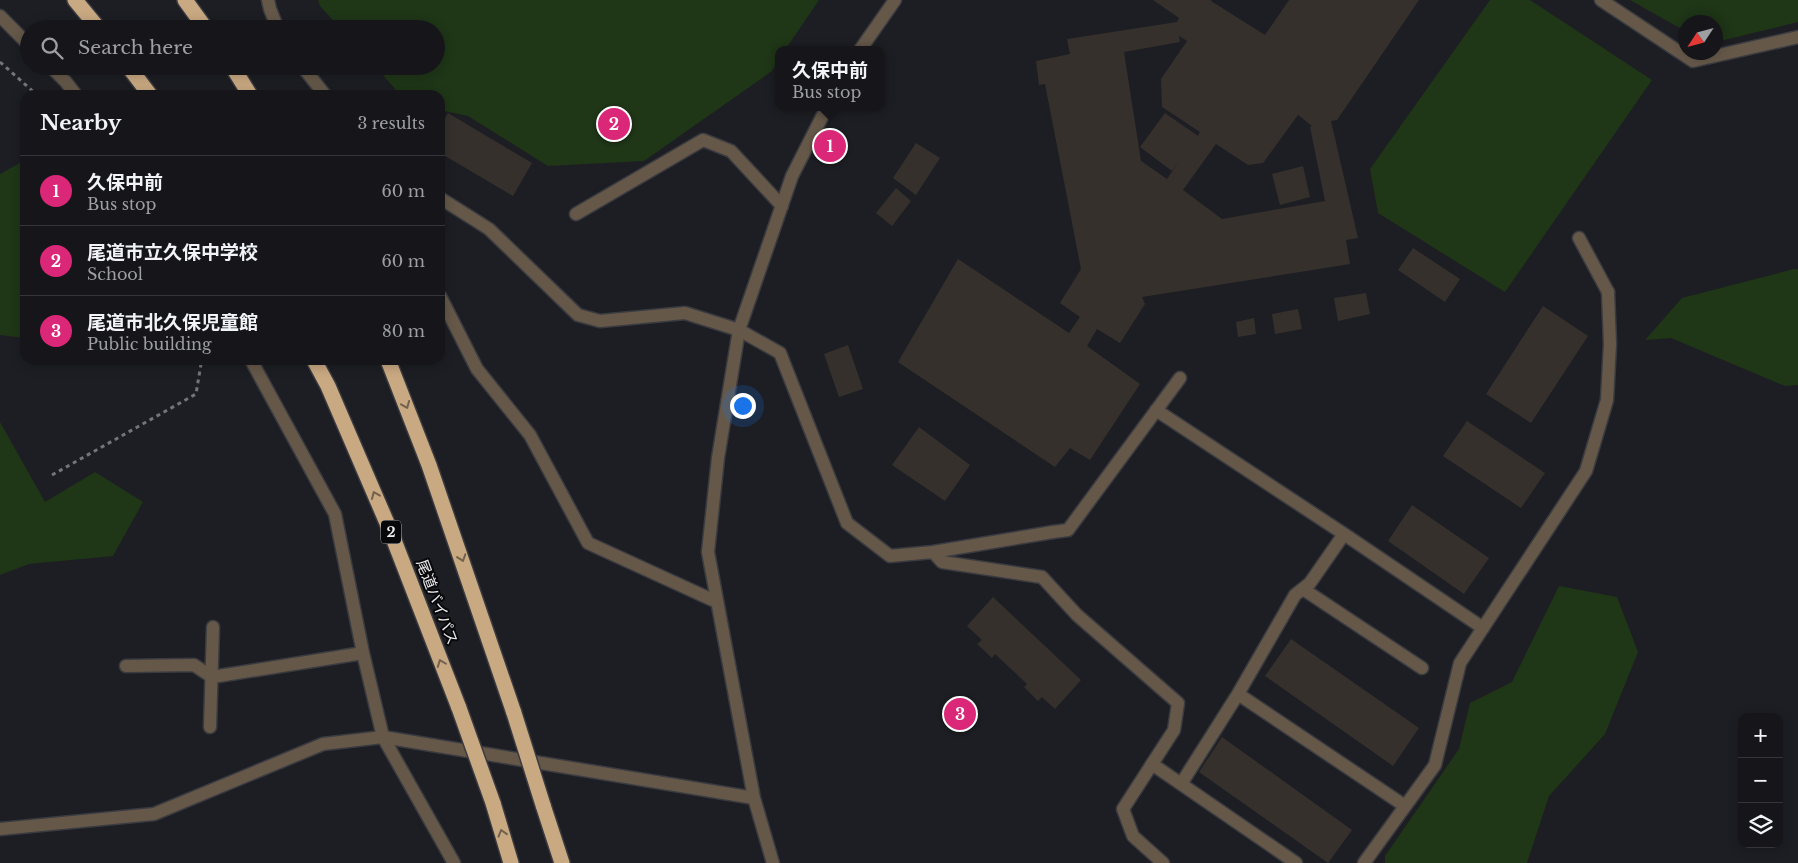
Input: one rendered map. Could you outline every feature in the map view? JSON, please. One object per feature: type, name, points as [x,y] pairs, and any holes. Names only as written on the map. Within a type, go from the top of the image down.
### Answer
[{"type":"highway","points":[[75,0],[92,20]]},
{"type":"highway","points":[[185,0],[199,20]]},
{"type":"highway","points":[[135,75],[146,90]]},
{"type":"highway","points":[[238,75],[247,90]]},
{"type":"highway","name":"尾道バイパス","points":[[317,365],[328,386],[390,530],[459,708],[511,863]]},
{"type":"highway","points":[[390,365],[429,465],[514,713],[562,863]]},
{"type":"street","points":[[268,0],[274,20]]},
{"type":"street","points":[[863,46],[895,0]]},
{"type":"street","points":[[1601,0],[1693,61],[1798,37]]},
{"type":"street","points":[[0,16],[20,36]]},
{"type":"street","points":[[59,75],[72,90]]},
{"type":"street","points":[[309,75],[321,90]]},
{"type":"street","points":[[773,863],[754,798],[708,552],[718,458],[739,330],[792,176],[825,111]]},
{"type":"street","points":[[576,214],[703,140],[730,152],[782,206]]},
{"type":"street","points":[[445,201],[489,229],[578,315],[600,321],[685,313],[739,330],[780,353],[847,523],[890,556],[933,552],[1068,530],[1180,378]]},
{"type":"street","points":[[1364,863],[1435,765],[1460,663],[1586,471],[1606,400],[1610,344],[1608,292],[1579,238]]},
{"type":"street","points":[[445,306],[477,370],[530,435],[588,543],[717,602]]},
{"type":"street","points":[[254,365],[335,514],[363,653],[383,736],[454,863]]},
{"type":"street","points":[[1156,410],[1483,628]]},
{"type":"street","points":[[1181,784],[1238,694],[1295,595],[1310,584],[1344,534]]},
{"type":"street","points":[[933,552],[942,562],[1042,577],[1077,615],[1178,703],[1174,730],[1123,809],[1133,836],[1163,863]]},
{"type":"street","points":[[1303,589],[1422,668]]},
{"type":"street","points":[[210,727],[213,627]]},
{"type":"street","points":[[126,666],[194,665],[212,677],[363,653]]},
{"type":"street","points":[[1238,694],[1405,806]]},
{"type":"street","points":[[0,829],[154,814],[323,744],[383,736],[754,798]]},
{"type":"street","points":[[1152,764],[1296,863]]},
{"type":"path","points":[[0,62],[31,90]]},
{"type":"path","points":[[52,475],[196,394],[201,365]]},
{"type":"green space","points":[[318,0],[819,0],[788,46],[775,46],[775,66],[772,71],[644,161],[548,166],[468,116],[445,111],[445,90],[396,90],[383,75],[445,75],[445,20],[333,20],[320,6]]},
{"type":"green space","points":[[1490,0],[1530,0],[1652,80],[1505,292],[1378,213],[1370,169]]},
{"type":"green space","points":[[1630,0],[1798,0],[1798,22],[1723,40],[1723,15],[1678,15],[1678,27]]},
{"type":"green space","points":[[20,163],[20,337],[0,335],[0,174]]},
{"type":"green space","points":[[1798,269],[1798,385],[1785,386],[1671,338],[1645,340],[1682,298]]},
{"type":"green space","points":[[0,422],[45,502],[95,472],[143,502],[113,556],[29,564],[0,575]]},
{"type":"green space","points":[[1559,586],[1617,597],[1638,652],[1605,734],[1549,796],[1527,863],[1385,863],[1385,856],[1459,749],[1470,703],[1512,682]]},
{"type":"building","points":[[1153,0],[1211,0],[1265,35],[1289,0],[1419,0],[1337,120],[1331,121],[1358,238],[1346,240],[1350,264],[1142,297],[1145,304],[1120,343],[1097,329],[1087,346],[1140,384],[1090,460],[1070,448],[1055,467],[898,362],[958,259],[1069,333],[1080,317],[1060,303],[1081,269],[1045,84],[1039,85],[1036,61],[1070,54],[1067,39],[1177,22],[1179,18]],"holes":[[[1179,36],[1187,41],[1161,79],[1162,107],[1200,132],[1198,136],[1165,113],[1140,147],[1172,171],[1180,160],[1167,179],[1141,161],[1124,52],[1180,42]],[[1298,115],[1312,126],[1310,127],[1325,201],[1222,219],[1183,190],[1216,144],[1248,165],[1263,163]]]},
{"type":"building","points":[[448,113],[532,163],[513,196],[445,156],[445,118]]},
{"type":"building","points":[[916,143],[940,158],[916,195],[893,178]]},
{"type":"building","points":[[1303,166],[1310,197],[1280,205],[1272,174]]},
{"type":"building","points":[[896,188],[911,201],[892,226],[876,213]]},
{"type":"building","points":[[1413,248],[1460,279],[1445,302],[1398,270]]},
{"type":"building","points":[[1366,293],[1370,314],[1338,321],[1334,298]]},
{"type":"building","points":[[1543,306],[1588,336],[1531,423],[1486,394]]},
{"type":"building","points":[[1298,309],[1302,329],[1275,334],[1272,314]]},
{"type":"building","points":[[1254,318],[1256,334],[1238,337],[1236,322]]},
{"type":"building","points":[[848,345],[863,389],[839,397],[824,354]]},
{"type":"building","points":[[1467,421],[1545,473],[1521,508],[1443,456]]},
{"type":"building","points":[[919,427],[970,465],[945,501],[892,465]]},
{"type":"building","points":[[1412,505],[1489,558],[1464,594],[1388,541]]},
{"type":"building","points":[[993,597],[1081,680],[1055,709],[1042,697],[1038,701],[1024,687],[1027,684],[995,654],[992,658],[977,644],[982,640],[967,626]]},
{"type":"building","points":[[1291,639],[1419,728],[1393,766],[1265,676]]},
{"type":"building","points":[[1222,737],[1352,830],[1328,863],[1199,772]]},
{"type":"place","name":"尾道市立久保中学校","points":[[614,124]]},
{"type":"place","name":"久保中前","points":[[830,146]]},
{"type":"place","name":"尾道市北久保児童館","points":[[960,714]]}]
